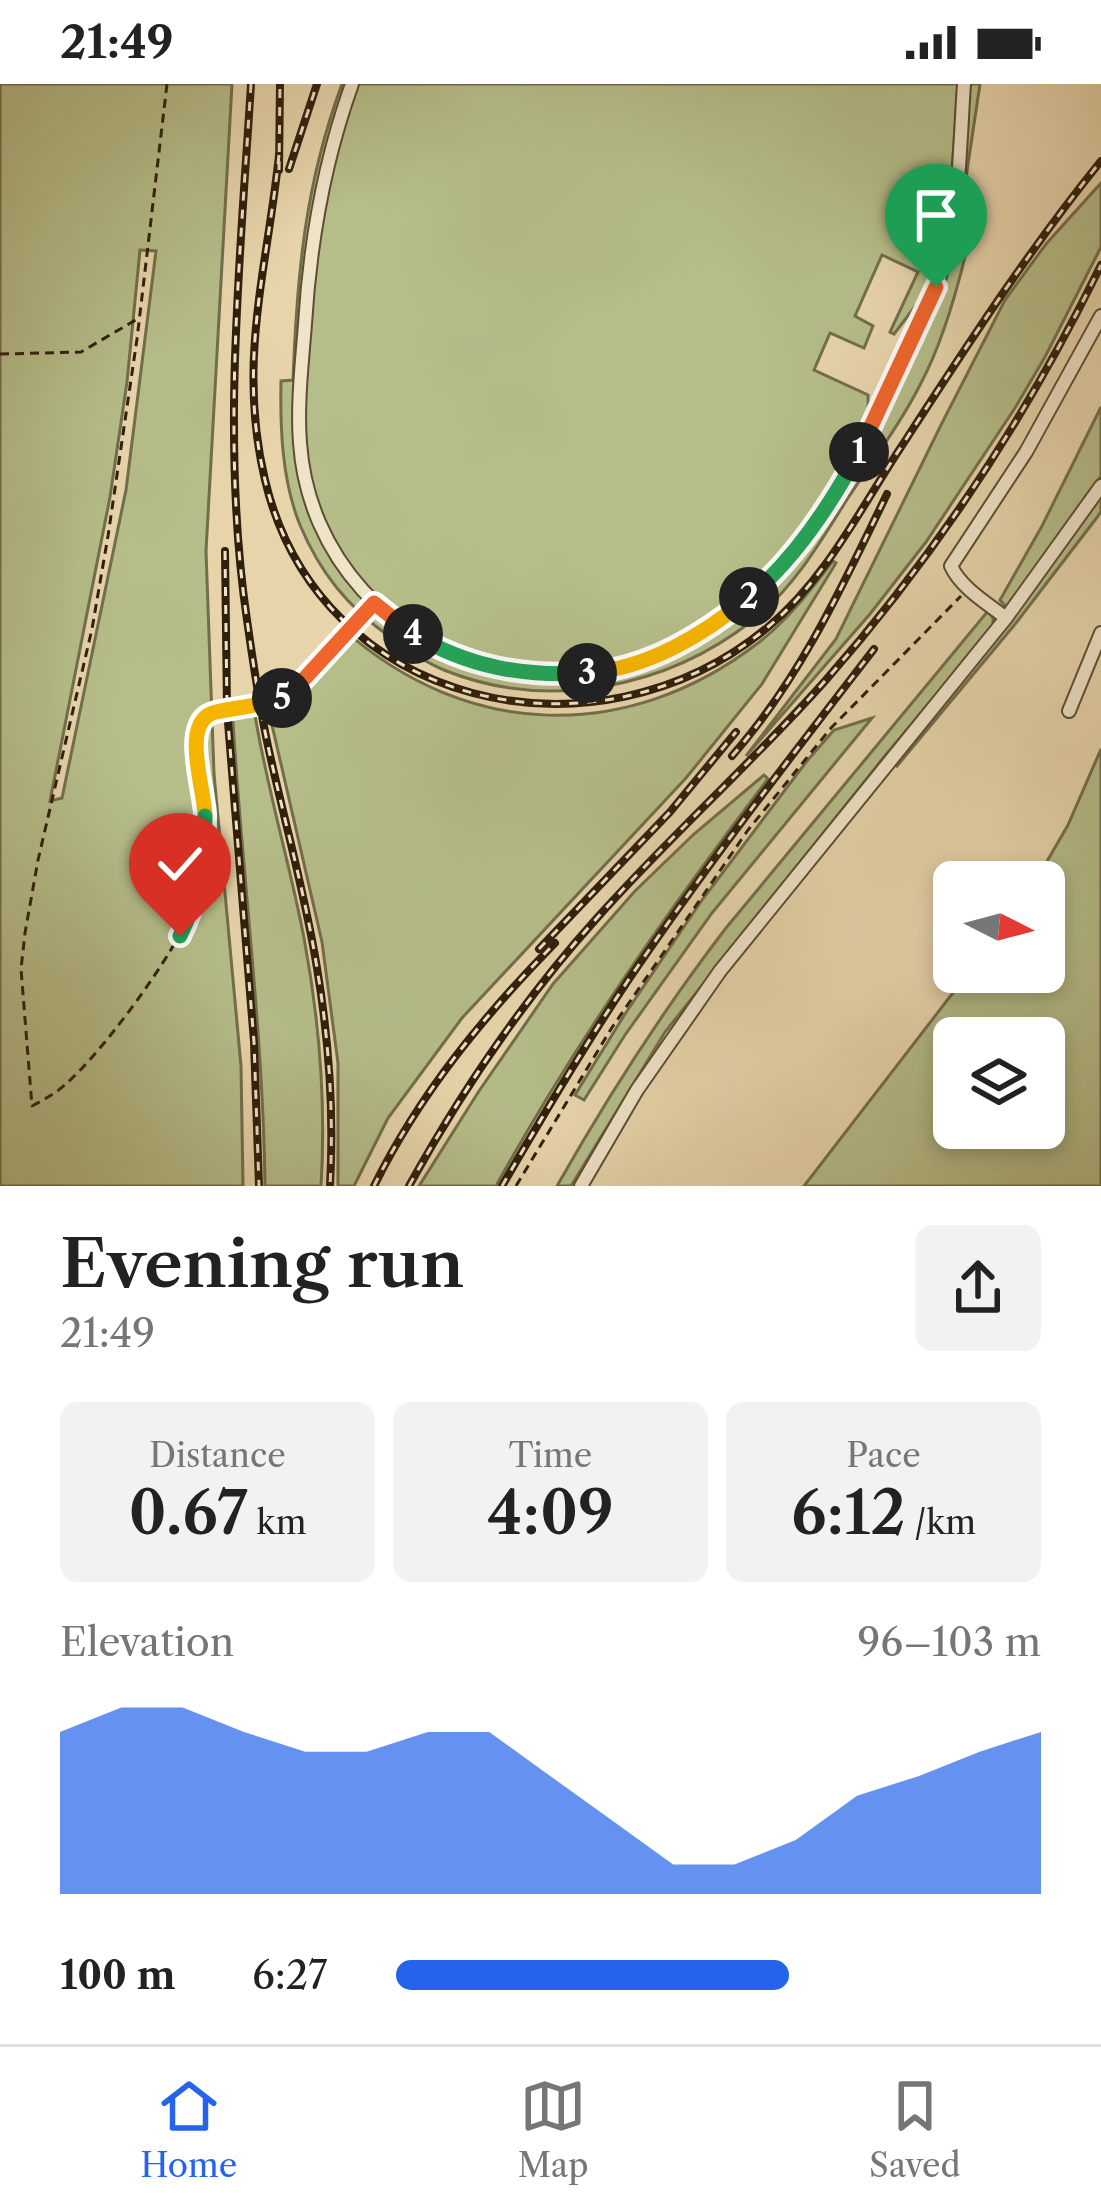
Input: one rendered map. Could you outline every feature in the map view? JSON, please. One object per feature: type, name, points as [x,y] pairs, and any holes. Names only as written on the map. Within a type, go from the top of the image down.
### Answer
[{"type":"lane","points":[[352,84],[326,168],[308,271],[300,444],[313,508],[344,569],[374,603],[410,632],[463,658],[514,672],[576,674],[658,655],[709,629],[759,589],[806,535],[857,457],[936,287],[952,222],[964,84]]},
{"type":"lane","points":[[1006,618],[951,572],[951,566],[1026,452],[1101,316]]},
{"type":"lane","points":[[581,1186],[650,1071],[720,970],[1006,618],[1101,486]]},
{"type":"lane","points":[[1069,711],[1101,632]]},
{"type":"path","points":[[167,84],[125,431],[92,629],[25,933],[21,969],[32,1106],[58,1090],[92,1056],[187,922],[204,850],[205,806],[196,739],[201,720],[219,711],[261,705],[294,690],[374,603]]},
{"type":"path","points":[[0,354],[81,352],[140,317]]},
{"type":"path","points":[[516,1186],[610,1029],[748,830],[831,728],[968,588]]},
{"type":"green space","points":[[0,84],[232,84],[206,551],[214,774],[241,1066],[243,1186],[0,1186]],"holes":[[[140,250],[156,251],[126,490],[62,798],[50,801],[110,497]]]},
{"type":"green space","points":[[342,84],[958,84],[943,245],[930,287],[894,334],[890,332],[918,272],[882,255],[855,316],[873,326],[864,348],[830,333],[814,370],[868,395],[863,434],[831,489],[781,556],[709,622],[655,650],[615,662],[574,667],[492,660],[453,647],[382,604],[344,559],[316,506],[309,514],[336,566],[357,593],[410,638],[468,666],[552,679],[693,644],[736,617],[816,526],[942,283],[968,84],[980,84],[958,231],[970,236],[937,349],[905,412],[817,547],[794,579],[753,620],[683,662],[645,677],[564,691],[524,689],[483,683],[430,663],[375,626],[337,588],[308,542],[289,491],[281,381],[293,380],[311,194]]},
{"type":"green space","points":[[1101,183],[1101,247],[1015,408],[926,542],[746,756],[836,639],[1005,300],[1046,244]]},
{"type":"green space","points":[[1101,407],[1101,476],[1007,608],[1000,600]]},
{"type":"green space","points":[[1101,494],[1101,512],[1095,520],[897,766],[895,764]]},
{"type":"green space","points":[[833,561],[762,684],[686,778],[462,1018],[388,1118],[354,1186],[338,1186],[338,1063],[322,942],[266,699],[290,688],[343,629],[391,665],[441,692],[494,708],[548,715],[602,712],[655,699],[708,676],[769,634]]},
{"type":"green space","points":[[988,611],[993,627],[665,1032],[571,1186],[557,1186],[637,1054],[726,928]]},
{"type":"green space","points":[[253,703],[314,999],[322,1093],[321,1186],[265,1186],[232,706]]},
{"type":"green space","points":[[872,718],[712,913],[584,1100],[575,1095],[702,900],[807,761],[834,730]]},
{"type":"green space","points":[[1101,749],[1101,1186],[804,1186],[933,1019],[933,1149],[1065,1149],[1065,1017],[934,1017],[953,993],[1065,993],[1065,861],[1047,861]]},
{"type":"green space","points":[[764,775],[768,779],[591,1029],[496,1186],[419,1186],[553,984],[635,891]]},
{"type":"railway","points":[[251,84],[235,352],[239,554],[262,715],[321,995],[331,1104],[330,1186]]},
{"type":"railway","points":[[279,170],[280,84]]},
{"type":"railway","points":[[289,169],[317,84]]},
{"type":"railway","points":[[279,155],[257,316],[254,396],[265,480],[295,558],[342,620],[403,665],[473,693],[548,704],[625,697],[700,671],[789,608],[858,516],[998,300],[1101,161]]},
{"type":"railway","points":[[409,1186],[496,1046],[570,949],[825,681],[904,584],[1011,430],[1101,265]]},
{"type":"railway","points":[[732,756],[799,663],[887,494]]},
{"type":"railway","points":[[225,551],[227,710],[254,1042],[259,1186]]},
{"type":"railway","points":[[502,1186],[627,982],[874,649]]},
{"type":"railway","points":[[539,949],[670,812],[736,732]]},
{"type":"railway","points":[[374,1186],[455,1057],[555,943]]},
{"type":"route","points":[[180,936],[197,891],[204,850],[205,806],[196,739],[201,720],[219,711],[261,705],[294,690],[374,603],[432,646],[483,666],[543,675],[599,672],[658,655],[709,629],[784,563],[840,484],[936,287]]}]
